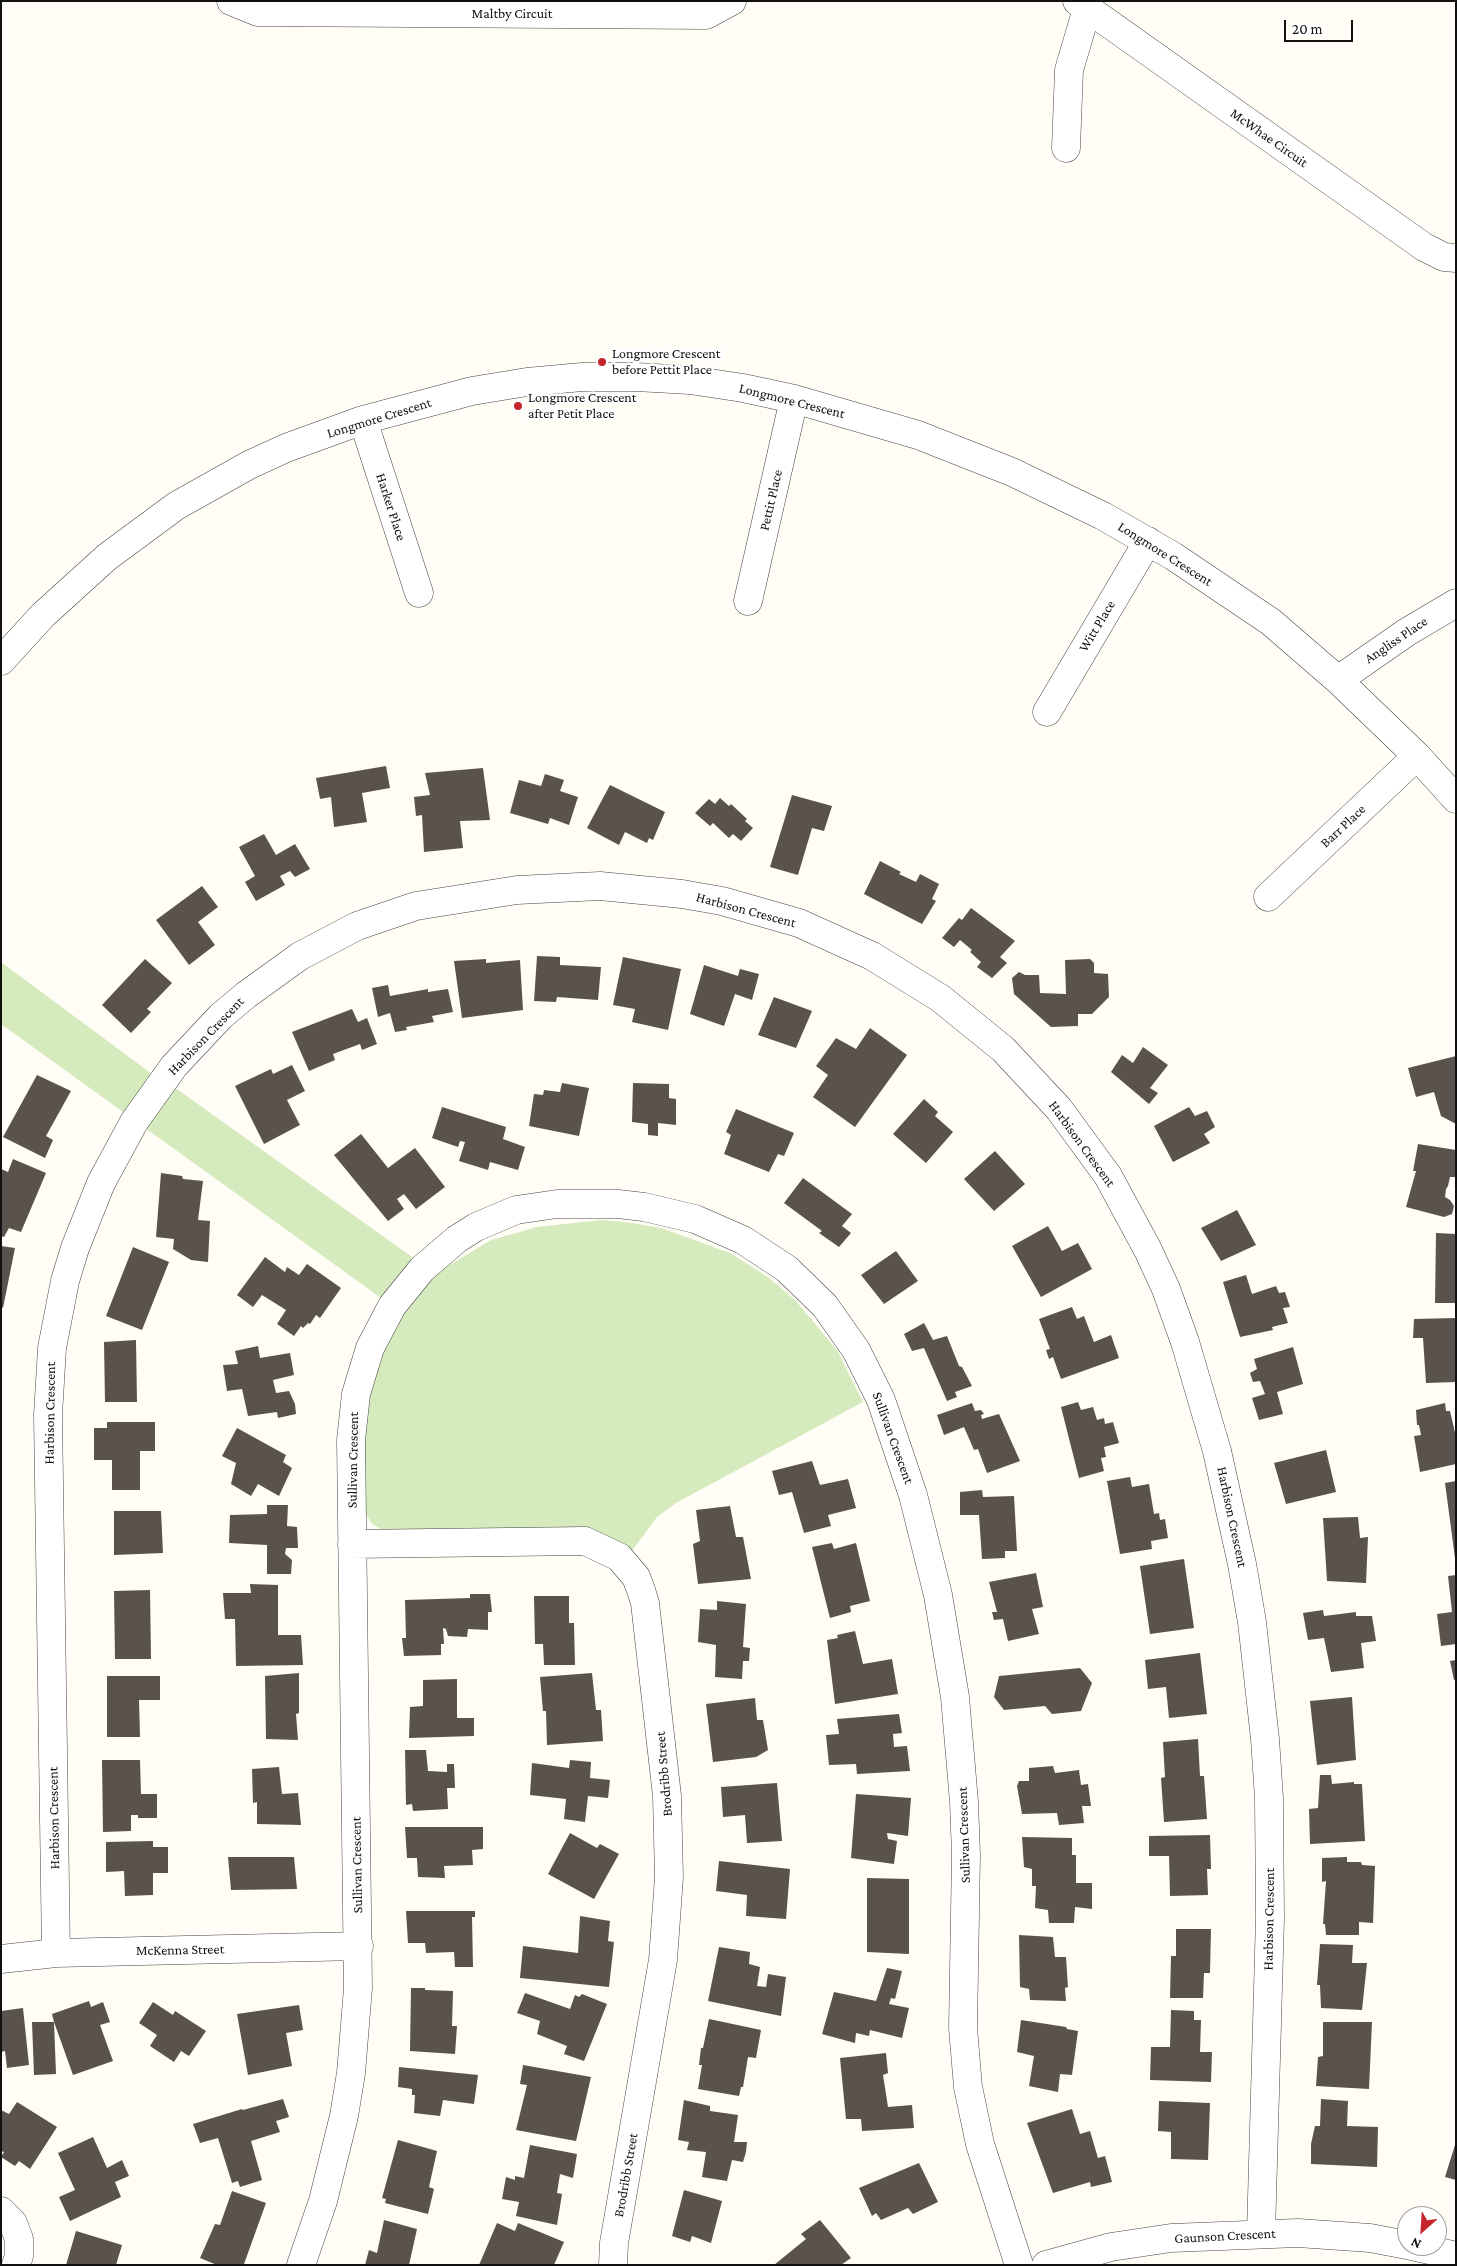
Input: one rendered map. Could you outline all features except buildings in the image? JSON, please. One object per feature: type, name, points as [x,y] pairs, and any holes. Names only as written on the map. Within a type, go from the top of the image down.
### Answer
[{"type":"street","name":"Maltby Circuit","points":[[231,1],[258,12],[471,8],[706,15],[732,1]]},
{"type":"street","name":"McWhae Circuit","points":[[1066,148],[1069,70],[1082,5],[1424,247],[1444,257],[1456,258]]},
{"type":"street","name":"Longmore Crescent","points":[[1,661],[43,615],[107,557],[176,506],[271,454],[363,420],[472,390],[582,377],[690,380],[794,399],[918,435],[1012,472],[1103,516],[1173,556],[1270,622],[1338,680],[1417,756],[1456,798]]},
{"type":"street","name":"Pettit Place","points":[[748,601],[794,399]]},
{"type":"street","name":"Harker Place","points":[[363,420],[419,593]]},
{"type":"street","name":"Witt Place","points":[[1047,712],[1148,541]]},
{"type":"street","name":"Angliss Place","points":[[1338,680],[1407,632],[1456,603]]},
{"type":"street","name":"Barr Place","points":[[1268,897],[1417,756]]},
{"type":"street","name":"Harbison Crescent","points":[[56,1953],[48,1415],[52,1348],[65,1281],[74,1248],[100,1183],[134,1122],[174,1066],[246,994],[300,956],[357,926],[416,906],[517,890],[600,886],[682,894],[722,901],[799,924],[872,956],[940,998],[1003,1049],[1059,1108],[1108,1176],[1148,1250],[1166,1289],[1185,1342],[1217,1451],[1242,1564],[1252,1622],[1265,1739],[1269,1798],[1270,1918],[1261,2233]]},
{"type":"street","name":"Sullivan Crescent","points":[[301,2265],[324,2201],[344,2116],[352,2064],[358,1988],[359,1946],[351,1440],[356,1394],[370,1348],[392,1306],[422,1269],[457,1239],[476,1227],[516,1210],[557,1204],[618,1204],[644,1207],[695,1219],[743,1240],[787,1269],[825,1306],[856,1350],[881,1400],[913,1495],[938,1595],[955,1697],[964,1802],[966,1855],[963,2028],[968,2087],[980,2144],[1019,2265]]},
{"type":"street","name":"Brodribb Street","points":[[352,1544],[585,1541],[619,1557],[636,1577],[641,1590],[646,1613],[668,1796],[669,1877],[663,1960],[614,2243],[613,2265]]},
{"type":"street","name":"McKenna Street","points":[[1,1959],[56,1953],[359,1946]]},
{"type":"street","points":[[1,2211],[13,2223],[19,2239],[19,2256],[16,2265]]},
{"type":"street","name":"Gaunson Crescent","points":[[1046,2265],[1111,2248],[1171,2238],[1298,2233],[1370,2238],[1397,2243]]},
{"type":"green space","points":[[1,962],[152,1074],[174,1087],[415,1259],[438,1272],[491,1240],[537,1227],[602,1220],[661,1228],[730,1253],[768,1277],[796,1301],[838,1352],[863,1402],[676,1503],[657,1517],[629,1555],[391,1533],[381,1529],[372,1524],[364,1510],[361,1436],[374,1364],[405,1307],[381,1298],[1,1024]]},
{"type":"place","name":"Longmore Crescent before Pettit Place","points":[[602,362]]},
{"type":"place","name":"Longmore Crescent after Petit Place","points":[[518,406]]}]
